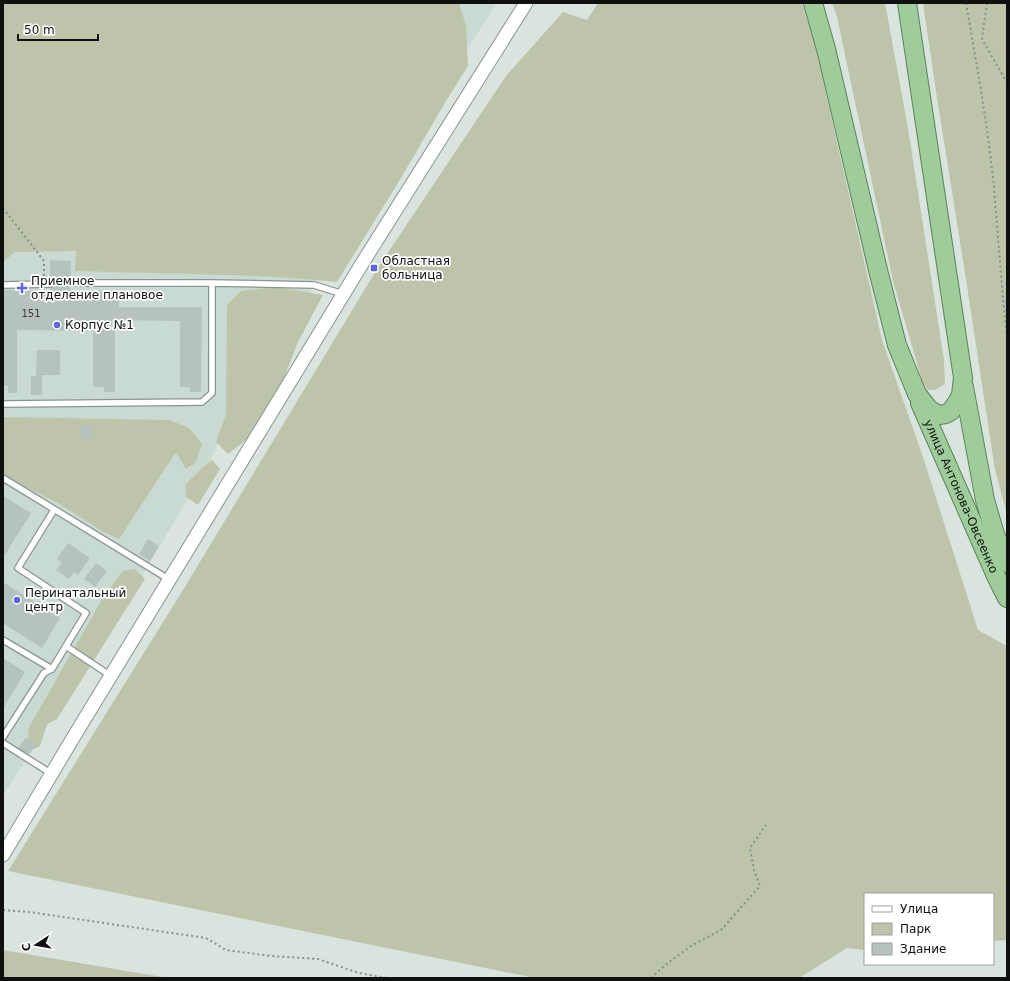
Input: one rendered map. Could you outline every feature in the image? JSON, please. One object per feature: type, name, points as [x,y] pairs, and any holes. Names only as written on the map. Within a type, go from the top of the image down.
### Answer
[{"type":"highway","name":"улица Антонова-Овсеенко","points":[[813,3],[826,49],[897,345],[930,427],[1007,598]]},
{"type":"highway","name":"улица Антонова-Овсеенко","points":[[907,3],[974,444],[985,500],[995,534],[1007,563]]},
{"type":"highway","points":[[917,394],[929,409],[940,415],[946,414],[951,411],[958,402],[963,378]]},
{"type":"street","points":[[3,855],[344,294],[526,3]]},
{"type":"lane","points":[[70,283],[314,285],[344,294]]},
{"type":"lane","points":[[3,404],[202,402],[212,393],[212,283]]},
{"type":"lane","points":[[3,286],[47,284]]},
{"type":"lane","points":[[3,478],[170,580]]},
{"type":"lane","points":[[3,737],[44,673],[52,669],[86,613],[18,568],[54,510]]},
{"type":"lane","points":[[3,640],[52,669]]},
{"type":"lane","points":[[66,646],[111,676]]},
{"type":"lane","points":[[3,743],[52,774]]},
{"type":"path","points":[[966,3],[986,123],[993,180],[1007,336]]},
{"type":"path","points":[[986,3],[982,39],[1007,83]]},
{"type":"path","points":[[3,208],[44,261],[47,284]]},
{"type":"path","points":[[651,978],[669,962],[691,946],[721,930],[760,886],[754,870],[750,848],[766,825]]},
{"type":"path","points":[[3,910],[29,912],[206,938],[226,950],[271,956],[318,959],[359,972],[388,978]]},
{"type":"shaded area","points":[[3,3],[497,3],[314,285],[221,436],[208,465],[145,571],[3,796]]},
{"type":"green space","points":[[3,3],[459,3],[466,26],[468,66],[337,282],[239,275],[75,271],[76,251],[15,252],[3,262]]},
{"type":"green space","points":[[598,3],[802,3],[814,41],[882,340],[923,457],[978,630],[1007,646],[1007,940],[994,941],[994,893],[864,893],[864,950],[847,948],[799,978],[535,978],[8,871],[183,590],[377,269],[506,76],[563,12],[587,20]]},
{"type":"green space","points":[[832,3],[885,3],[908,128],[944,360],[945,384],[935,390],[927,390],[922,380],[893,281],[837,17]]},
{"type":"green space","points":[[923,3],[1007,3],[1007,514],[995,470]]},
{"type":"green space","points":[[276,287],[323,295],[298,342],[282,383],[249,438],[228,454],[216,442],[226,414],[227,305],[241,291]]},
{"type":"green space","points":[[3,417],[169,420],[189,428],[202,444],[196,462],[186,469],[176,452],[119,539],[102,531],[58,503],[3,476]]},
{"type":"green space","points":[[212,460],[220,469],[198,505],[186,497],[185,485]]},
{"type":"green space","points":[[135,569],[145,579],[57,719],[47,724],[40,746],[30,751],[28,729],[104,596],[123,571]]},
{"type":"green space","points":[[3,950],[168,978],[3,978]]},
{"type":"building","name":"Корпус №1","points":[[50,260],[71,261],[70,291],[119,292],[119,307],[202,307],[201,392],[190,392],[190,387],[180,387],[180,321],[112,320],[111,330],[115,330],[115,392],[104,392],[104,387],[93,387],[93,331],[17,330],[17,393],[8,393],[8,386],[3,386],[3,290],[50,291]]},
{"type":"building","points":[[37,350],[60,350],[60,375],[42,375],[42,395],[31,395],[31,376],[36,376]]},
{"type":"building","points":[[81,426],[92,426],[92,440],[81,439]]},
{"type":"building","name":"Перинатальный центр","points":[[3,496],[31,513],[3,558]]},
{"type":"building","points":[[148,539],[159,546],[150,561],[139,554]]},
{"type":"building","points":[[68,543],[90,558],[78,575],[74,572],[69,579],[56,570],[62,563],[57,559]]},
{"type":"building","points":[[96,563],[107,571],[95,587],[84,579]]},
{"type":"building","name":"Перинатальный центр","points":[[3,582],[60,618],[42,648],[3,623]]},
{"type":"building","points":[[3,658],[25,672],[3,709]]},
{"type":"building","points":[[26,737],[36,744],[28,756],[18,749]]},
{"type":"place","name":"Областная больница","points":[[374,268]]},
{"type":"place","name":"Приемное отделение плановое","points":[[22,288]]},
{"type":"place","name":"Корпус №1","points":[[57,325]]},
{"type":"place","name":"Перинатальный центр","points":[[17,600]]}]
